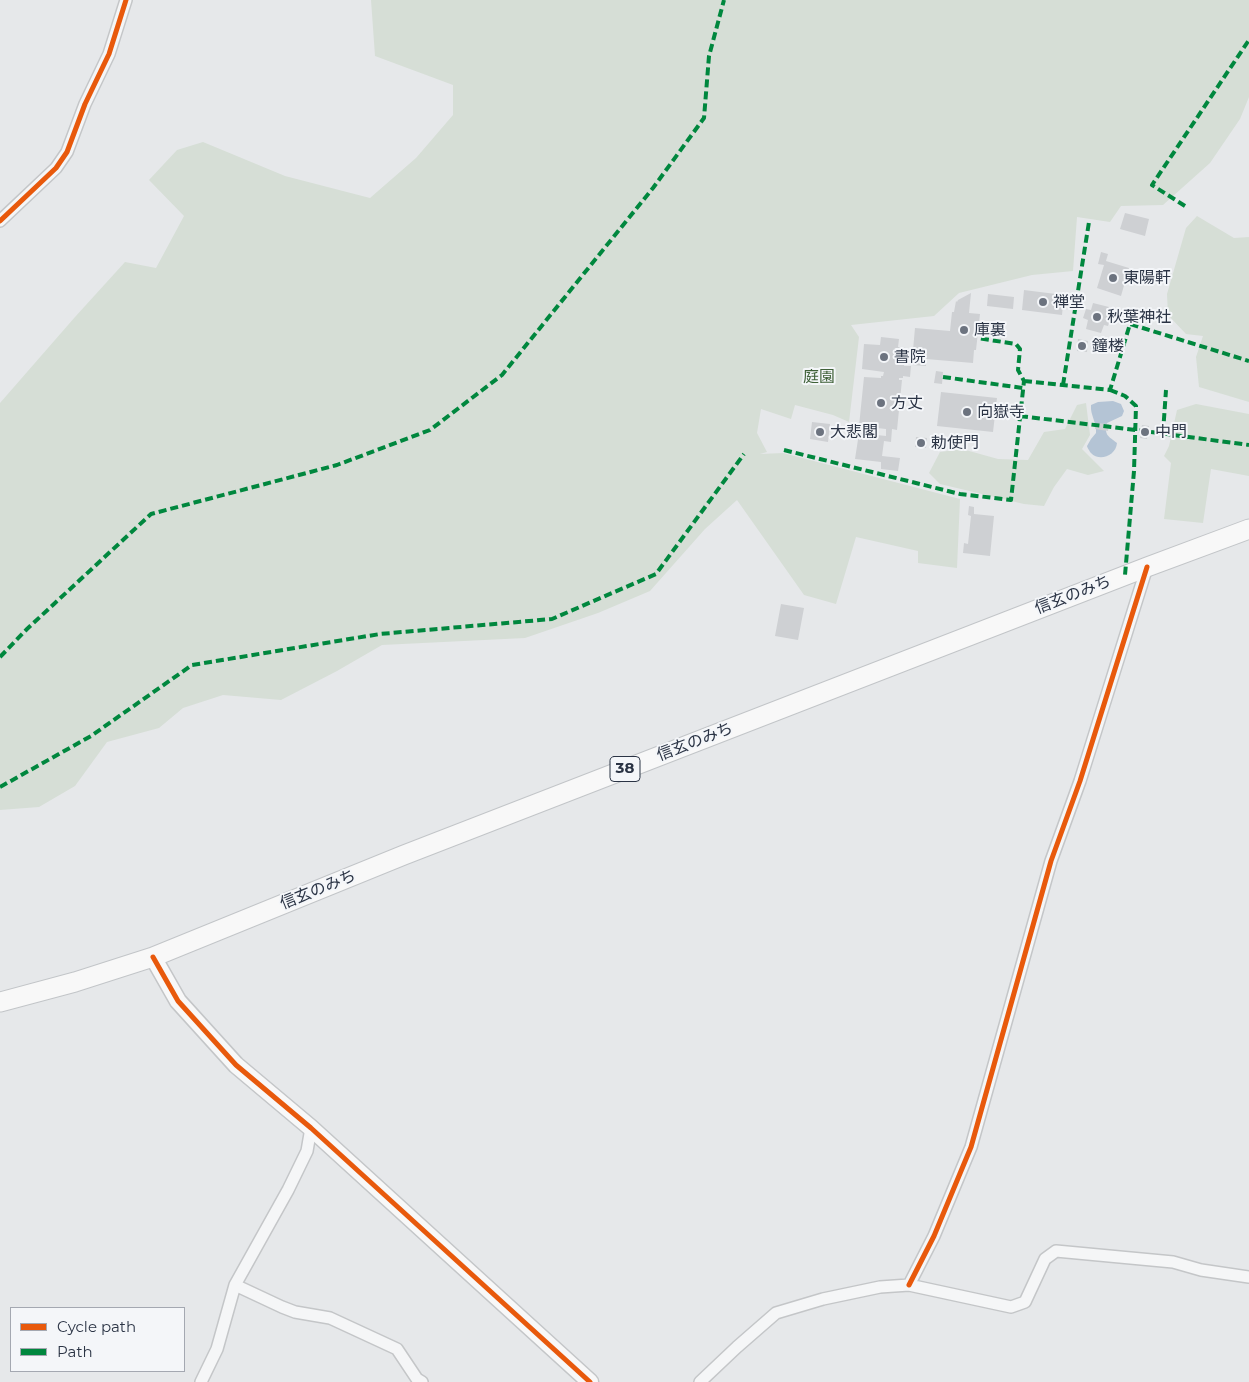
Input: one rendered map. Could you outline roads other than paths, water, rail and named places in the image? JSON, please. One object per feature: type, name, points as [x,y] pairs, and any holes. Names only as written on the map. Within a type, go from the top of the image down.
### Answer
[{"type":"main road","name":"信玄のみち","points":[[0,1002],[75,982],[153,957],[404,854],[1147,566],[1249,529]]},
{"type":"street","points":[[0,221],[56,168],[67,152],[85,104],[109,54],[126,0]]},
{"type":"street","points":[[909,1285],[934,1236],[971,1147],[1051,861],[1080,781],[1147,566]]},
{"type":"street","points":[[153,957],[178,1001],[236,1065],[311,1128],[590,1382]]},
{"type":"street","points":[[201,1382],[217,1349],[234,1285],[296,1175],[307,1151],[311,1128]]},
{"type":"street","points":[[700,1382],[776,1313],[823,1299],[880,1287],[909,1285],[1011,1308],[1025,1302],[1045,1259],[1056,1251],[1173,1262],[1201,1270],[1249,1277]]},
{"type":"street","points":[[234,1285],[282,1308],[330,1318],[397,1349],[417,1379],[422,1382]]},
{"type":"water","points":[[1113,401],[1121,404],[1124,411],[1122,416],[1107,423],[1106,427],[1106,433],[1117,443],[1116,448],[1107,456],[1094,456],[1087,446],[1096,433],[1091,405],[1098,402]]},
{"type":"place","name":"東陽軒","points":[[1113,278]]},
{"type":"place","name":"禅堂","points":[[1043,302]]},
{"type":"place","name":"秋葉神社","points":[[1097,317]]},
{"type":"place","name":"庫裏","points":[[964,330]]},
{"type":"place","name":"鐘楼","points":[[1082,346]]},
{"type":"place","name":"書院","points":[[884,357]]},
{"type":"place","name":"方丈","points":[[881,403]]},
{"type":"place","name":"向嶽寺","points":[[967,412]]},
{"type":"place","name":"大悲閣","points":[[820,432]]},
{"type":"place","name":"中門","points":[[1145,432]]},
{"type":"place","name":"勅使門","points":[[921,443]]},
{"type":"park label","name":"庭園","points":[[819,377]]}]
